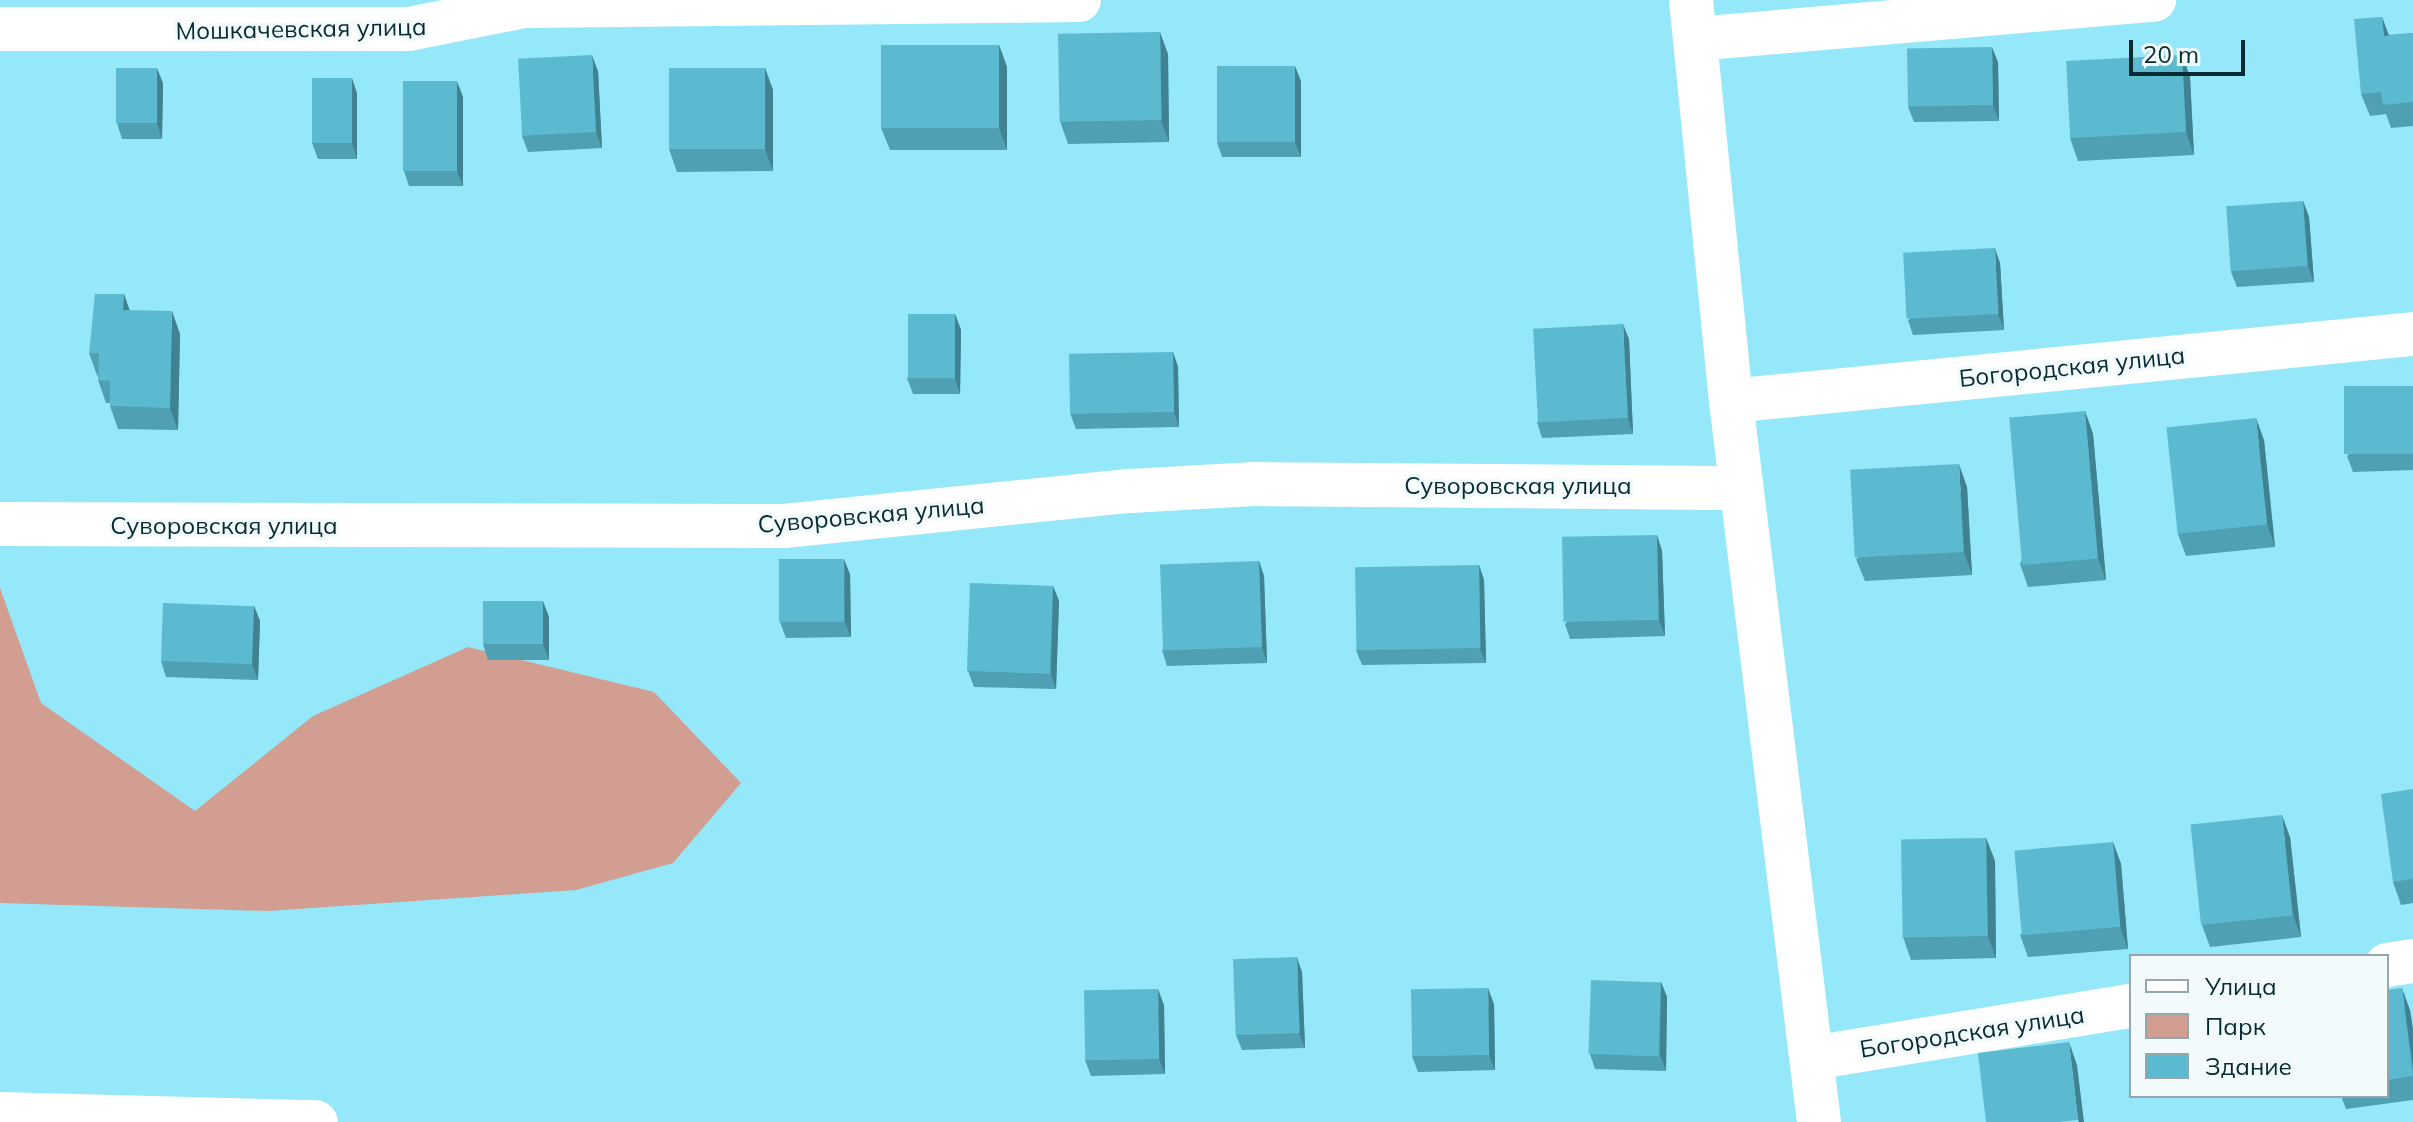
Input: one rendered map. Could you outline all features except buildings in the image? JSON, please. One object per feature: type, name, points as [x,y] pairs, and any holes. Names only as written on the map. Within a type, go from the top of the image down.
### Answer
[{"type":"street","name":"Мошкачевская улица","points":[[0,29],[409,29],[524,3],[1079,0]]},
{"type":"street","points":[[1819,1122],[1731,401],[1693,20],[2154,0]]},
{"type":"street","name":"Богородская улица","points":[[1731,401],[2413,334]]},
{"type":"street","name":"Суворовская улица","points":[[0,524],[784,526],[1131,491],[1254,484],[1741,488]]},
{"type":"street","points":[[2389,965],[2413,961]]},
{"type":"street","name":"Богородская улица","points":[[1812,1058],[2129,1006]]},
{"type":"street","points":[[0,1114],[316,1122]]},
{"type":"green space","points":[[0,588],[41,703],[195,811],[313,716],[468,647],[654,692],[741,783],[673,863],[576,890],[268,911],[0,903]]}]
